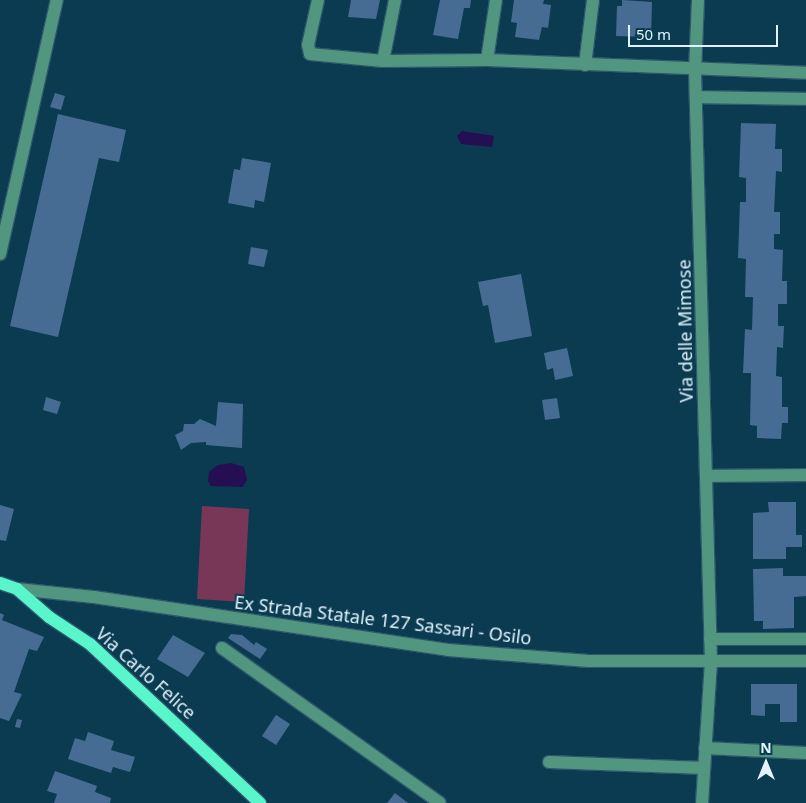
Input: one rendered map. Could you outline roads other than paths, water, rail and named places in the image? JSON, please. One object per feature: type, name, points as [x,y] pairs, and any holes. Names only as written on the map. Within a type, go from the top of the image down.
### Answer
[{"type":"main road","name":"Via Carlo Felice","points":[[0,583],[17,590],[49,617],[90,644],[260,803]]},
{"type":"street","points":[[0,254],[58,0]]},
{"type":"street","points":[[318,0],[308,45],[310,54],[383,61],[487,60],[695,71],[806,73]]},
{"type":"street","points":[[383,61],[395,0]]},
{"type":"street","points":[[487,60],[496,0]]},
{"type":"street","points":[[586,65],[593,0]]},
{"type":"street","name":"Via delle Mimose","points":[[698,0],[695,71],[710,639],[702,803]]},
{"type":"street","points":[[696,97],[806,99]]},
{"type":"street","points":[[706,476],[806,475]]},
{"type":"street","name":"Ex Strada Statale 127 Sassari - Osilo","points":[[17,590],[94,597],[250,623],[448,650],[589,661],[806,662]]},
{"type":"street","points":[[710,639],[806,639]]},
{"type":"street","points":[[222,648],[440,803]]},
{"type":"street","points":[[706,748],[806,753]]},
{"type":"street","points":[[549,762],[704,768]]}]
